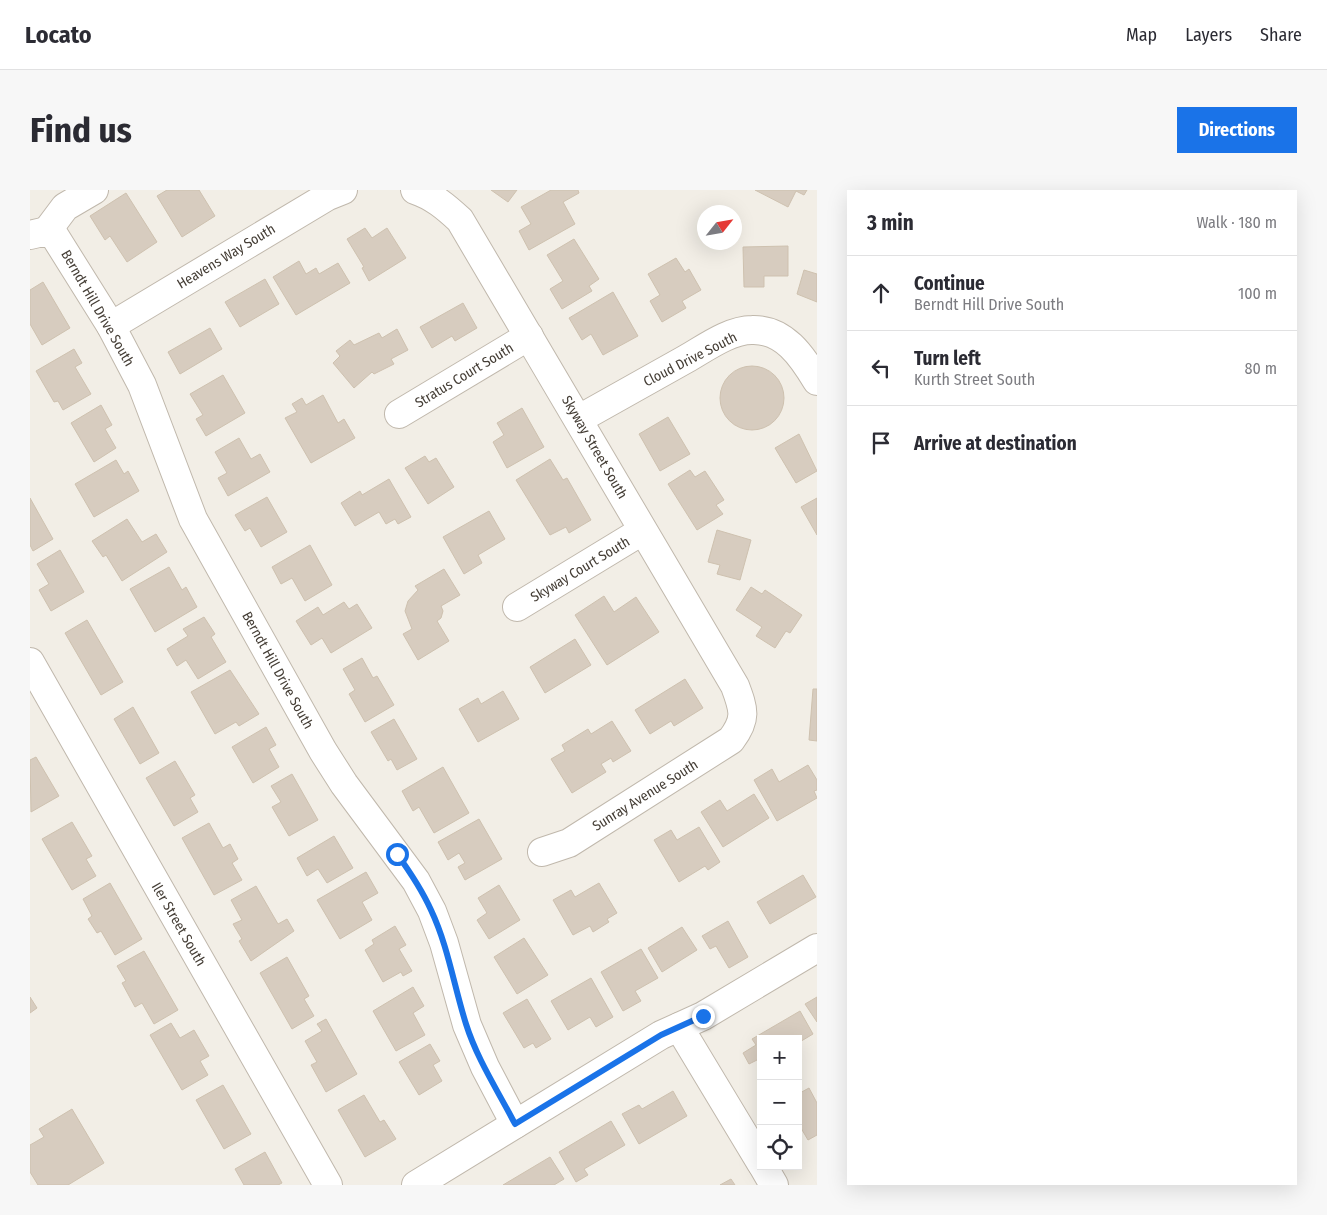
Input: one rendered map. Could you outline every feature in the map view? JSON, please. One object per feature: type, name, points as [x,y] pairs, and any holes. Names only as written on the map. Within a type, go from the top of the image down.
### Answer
[{"type":"street","points":[[39,233],[65,207],[94,190]]},
{"type":"street","name":"Heavens Way South","points":[[111,326],[328,196],[343,190]]},
{"type":"street","name":"Skyway Street South","points":[[415,190],[426,194],[442,204],[460,220],[735,686],[743,707],[741,727]]},
{"type":"street","name":"Berndt Hill Drive South","points":[[39,233],[54,235],[64,248],[111,326],[142,385],[192,519],[323,751],[416,881],[432,910],[444,943],[467,1025],[485,1067],[515,1124]]},
{"type":"street","name":"Cloud Drive South","points":[[579,419],[714,343],[752,330],[775,334],[787,341],[802,355],[817,381]]},
{"type":"street","name":"Stratus Court South","points":[[399,414],[529,336]]},
{"type":"street","name":"Skyway Court South","points":[[517,607],[642,531]]},
{"type":"street","name":"Iler Street South","points":[[30,662],[328,1185]]},
{"type":"street","name":"Sunray Avenue South","points":[[542,852],[569,843],[714,752],[731,740],[741,727]]},
{"type":"street","points":[[416,1185],[661,1035],[703,1016],[817,948]]},
{"type":"street","points":[[679,1027],[757,1157]]},
{"type":"street","points":[[765,1170],[774,1185]]},
{"type":"building","points":[[167,190],[199,190],[215,216],[182,237],[157,196]]},
{"type":"building","points":[[491,190],[517,190],[508,202]]},
{"type":"building","points":[[551,190],[578,190],[579,193],[563,202],[575,224],[529,250],[519,231],[531,224],[521,207]]},
{"type":"building","points":[[755,190],[807,190],[804,195],[796,191],[788,207]]},
{"type":"building","points":[[126,193],[157,242],[127,262],[110,236],[105,240],[90,216]]},
{"type":"building","points":[[365,228],[372,238],[387,228],[406,258],[369,281],[362,268],[364,267],[347,239]]},
{"type":"building","points":[[574,239],[599,279],[589,286],[592,291],[562,309],[550,289],[563,281],[547,255]]},
{"type":"building","points":[[788,246],[788,276],[764,276],[764,287],[744,287],[743,247]]},
{"type":"building","points":[[676,258],[685,272],[689,269],[701,290],[682,301],[686,308],[662,322],[650,301],[660,295],[648,274]]},
{"type":"building","points":[[299,261],[306,274],[316,268],[319,274],[338,263],[350,283],[296,315],[273,277]]},
{"type":"building","points":[[804,270],[817,274],[817,302],[797,294]]},
{"type":"building","points":[[265,279],[279,304],[240,327],[225,302]]},
{"type":"building","points":[[43,282],[70,328],[42,345],[30,324],[30,290]]},
{"type":"building","points":[[613,292],[638,336],[603,355],[591,334],[582,340],[569,318]]},
{"type":"building","points":[[463,303],[477,328],[455,341],[452,336],[432,348],[420,327]]},
{"type":"building","points":[[210,328],[222,349],[180,374],[168,352]]},
{"type":"building","points":[[397,329],[408,350],[391,359],[394,364],[374,374],[372,372],[354,388],[333,363],[340,356],[336,351],[350,340],[354,345],[379,333],[382,338]]},
{"type":"building","points":[[74,349],[82,363],[75,367],[91,394],[63,410],[58,401],[54,402],[36,371]]},
{"type":"building","points":[[746,366],[758,366],[775,375],[782,386],[784,398],[782,410],[775,421],[758,430],[746,430],[734,425],[725,416],[720,404],[720,392],[725,380],[734,371]]},
{"type":"building","points":[[223,375],[245,413],[206,436],[196,419],[203,415],[190,394]]},
{"type":"building","points":[[323,395],[338,423],[344,419],[355,438],[311,463],[285,418],[297,412],[292,404],[302,398],[306,405]]},
{"type":"building","points":[[101,405],[112,425],[105,429],[116,448],[94,462],[71,423]]},
{"type":"building","points":[[522,408],[544,447],[507,468],[493,442],[504,435],[497,423]]},
{"type":"building","points":[[668,417],[690,454],[660,471],[639,434]]},
{"type":"building","points":[[799,434],[817,471],[796,483],[775,448]]},
{"type":"building","points":[[239,438],[251,459],[260,454],[270,472],[228,496],[218,478],[227,473],[215,452]]},
{"type":"building","points":[[425,456],[429,462],[436,458],[454,487],[428,504],[405,468]]},
{"type":"building","points":[[550,459],[563,480],[567,478],[591,520],[569,533],[566,527],[550,535],[516,480]]},
{"type":"building","points":[[116,460],[124,474],[128,471],[139,491],[94,517],[75,484]]},
{"type":"building","points":[[690,470],[695,477],[705,471],[724,500],[716,505],[723,514],[697,530],[668,484]]},
{"type":"building","points":[[389,479],[411,517],[398,524],[395,519],[386,524],[379,512],[355,526],[341,503],[360,491],[362,495]]},
{"type":"building","points":[[267,497],[287,532],[261,547],[250,528],[245,531],[235,515]]},
{"type":"building","points":[[30,498],[53,539],[33,551],[30,545]]},
{"type":"building","points":[[817,498],[817,535],[801,507]]},
{"type":"building","points":[[489,511],[505,539],[478,555],[482,563],[464,574],[443,537]]},
{"type":"building","points":[[127,519],[142,542],[156,534],[167,552],[122,581],[106,555],[103,557],[92,541]]},
{"type":"building","points":[[717,530],[751,540],[740,580],[717,574],[720,565],[708,562]]},
{"type":"building","points":[[310,545],[332,585],[305,601],[292,578],[281,584],[272,567]]},
{"type":"building","points":[[60,550],[84,592],[51,611],[39,590],[49,584],[37,564]]},
{"type":"building","points":[[169,567],[182,590],[186,587],[197,607],[155,632],[130,589]]},
{"type":"building","points":[[444,569],[460,595],[441,606],[443,611],[441,618],[437,621],[449,641],[418,660],[403,634],[412,629],[405,611],[408,601],[418,590],[415,586]]},
{"type":"building","points":[[751,587],[762,594],[765,590],[802,615],[790,633],[786,631],[775,648],[756,636],[762,627],[736,610]]},
{"type":"building","points":[[604,596],[614,612],[636,597],[659,632],[607,665],[575,615]]},
{"type":"building","points":[[344,602],[349,609],[357,604],[372,628],[331,653],[322,638],[311,645],[296,621],[318,607],[323,615]]},
{"type":"building","points":[[204,617],[215,634],[211,637],[226,662],[198,679],[186,660],[177,666],[167,649],[188,636],[183,629]]},
{"type":"building","points":[[87,620],[123,682],[101,695],[65,633]]},
{"type":"building","points":[[575,639],[591,665],[545,693],[530,667]]},
{"type":"building","points":[[362,658],[373,678],[377,676],[394,705],[365,722],[349,694],[355,690],[343,669]]},
{"type":"building","points":[[230,670],[259,714],[239,726],[236,722],[215,734],[191,692]]},
{"type":"building","points":[[685,679],[703,708],[674,726],[671,721],[650,734],[635,710]]},
{"type":"building","points":[[813,689],[817,689],[817,741],[809,740]]},
{"type":"building","points":[[503,691],[519,719],[478,742],[459,709],[478,698],[481,704]]},
{"type":"building","points":[[133,707],[159,753],[140,764],[114,719]]},
{"type":"building","points":[[394,719],[417,759],[397,770],[391,759],[388,761],[371,732]]},
{"type":"building","points":[[612,721],[631,751],[613,762],[611,758],[601,764],[606,772],[572,793],[551,759],[565,751],[562,745],[588,729],[591,734]]},
{"type":"building","points":[[266,727],[276,745],[269,749],[279,767],[253,783],[232,747]]},
{"type":"building","points":[[36,757],[59,796],[31,812],[30,760]]},
{"type":"building","points":[[175,761],[195,795],[190,798],[198,812],[174,826],[146,778]]},
{"type":"building","points":[[808,765],[817,780],[817,790],[814,791],[817,798],[777,821],[754,780],[772,769],[779,782]]},
{"type":"building","points":[[443,767],[469,813],[434,833],[419,807],[413,811],[402,791]]},
{"type":"building","points":[[292,774],[318,820],[289,836],[272,807],[281,802],[271,786]]},
{"type":"building","points":[[754,794],[769,818],[723,847],[701,812],[720,800],[727,811]]},
{"type":"building","points":[[479,819],[502,859],[465,880],[458,867],[465,863],[459,853],[448,860],[438,842]]},
{"type":"building","points":[[72,822],[92,856],[86,859],[96,876],[72,890],[42,839]]},
{"type":"building","points":[[209,823],[223,848],[230,844],[238,859],[232,863],[242,880],[214,895],[182,838]]},
{"type":"building","points":[[699,827],[720,862],[708,870],[705,866],[679,882],[654,840],[671,830],[677,840]]},
{"type":"building","points":[[334,836],[353,868],[327,883],[318,869],[307,876],[297,858]]},
{"type":"building","points":[[366,872],[378,893],[362,902],[372,920],[340,939],[317,900]]},
{"type":"building","points":[[803,875],[816,897],[770,924],[757,902]]},
{"type":"building","points":[[110,883],[142,939],[115,955],[101,931],[97,933],[88,919],[92,916],[83,899]]},
{"type":"building","points":[[599,883],[617,913],[607,919],[609,922],[593,932],[590,926],[573,935],[553,900],[571,890],[575,897]]},
{"type":"building","points":[[499,885],[520,920],[489,939],[477,920],[487,913],[478,898]]},
{"type":"building","points":[[256,886],[278,924],[287,919],[294,931],[251,961],[239,941],[242,939],[233,924],[242,920],[231,900]]},
{"type":"building","points":[[728,921],[748,957],[729,968],[716,946],[710,949],[702,936]]},
{"type":"building","points":[[395,926],[406,945],[399,949],[412,971],[403,976],[401,972],[383,982],[365,950],[374,944],[372,940]]},
{"type":"building","points":[[682,927],[697,950],[662,972],[648,948]]},
{"type":"building","points":[[524,938],[548,975],[517,994],[494,957]]},
{"type":"building","points":[[641,949],[658,978],[635,991],[641,1001],[623,1011],[601,972]]},
{"type":"building","points":[[144,951],[178,1010],[154,1024],[142,1003],[135,1007],[122,983],[126,981],[117,966]]},
{"type":"building","points":[[287,957],[309,996],[304,999],[314,1016],[292,1029],[260,973]]},
{"type":"building","points":[[591,978],[613,1017],[596,1027],[590,1017],[568,1030],[551,1001]]},
{"type":"building","points":[[413,987],[424,1006],[413,1013],[425,1035],[396,1051],[373,1011]]},
{"type":"building","points":[[30,997],[37,1008],[30,1013]]},
{"type":"building","points":[[817,997],[817,1022],[805,1004]]},
{"type":"building","points":[[527,999],[551,1039],[536,1048],[533,1043],[524,1048],[503,1013]]},
{"type":"building","points":[[800,1011],[813,1034],[802,1041],[802,1035],[759,1035]]},
{"type":"building","points":[[326,1019],[357,1074],[326,1092],[311,1065],[317,1062],[305,1041],[322,1031],[317,1024]]},
{"type":"building","points":[[171,1023],[180,1038],[194,1030],[209,1056],[200,1061],[208,1075],[182,1090],[150,1035]]},
{"type":"building","points":[[757,1036],[757,1060],[749,1064],[743,1053],[756,1045],[752,1039]]},
{"type":"building","points":[[430,1044],[440,1061],[433,1065],[442,1081],[419,1095],[399,1062]]},
{"type":"building","points":[[223,1085],[251,1134],[224,1149],[196,1100]]},
{"type":"building","points":[[809,1088],[817,1103],[817,1135],[808,1140],[802,1130],[802,1092]]},
{"type":"building","points":[[673,1091],[687,1116],[639,1144],[622,1114],[639,1105],[642,1109]]},
{"type":"building","points":[[364,1095],[380,1122],[384,1120],[396,1139],[365,1157],[338,1110]]},
{"type":"building","points":[[72,1109],[104,1163],[68,1185],[38,1185],[30,1172],[30,1145],[44,1137],[39,1129]]},
{"type":"building","points":[[611,1121],[625,1145],[584,1169],[588,1175],[576,1182],[559,1152]]},
{"type":"building","points":[[265,1152],[282,1183],[278,1185],[244,1185],[235,1169]]},
{"type":"building","points":[[550,1157],[564,1179],[554,1185],[503,1185]]},
{"type":"building","points":[[731,1179],[735,1185],[720,1185]]},
{"type":"route","points":[[397,854],[416,881],[432,910],[444,943],[467,1025],[485,1067],[515,1124],[661,1035],[703,1016]]}]
